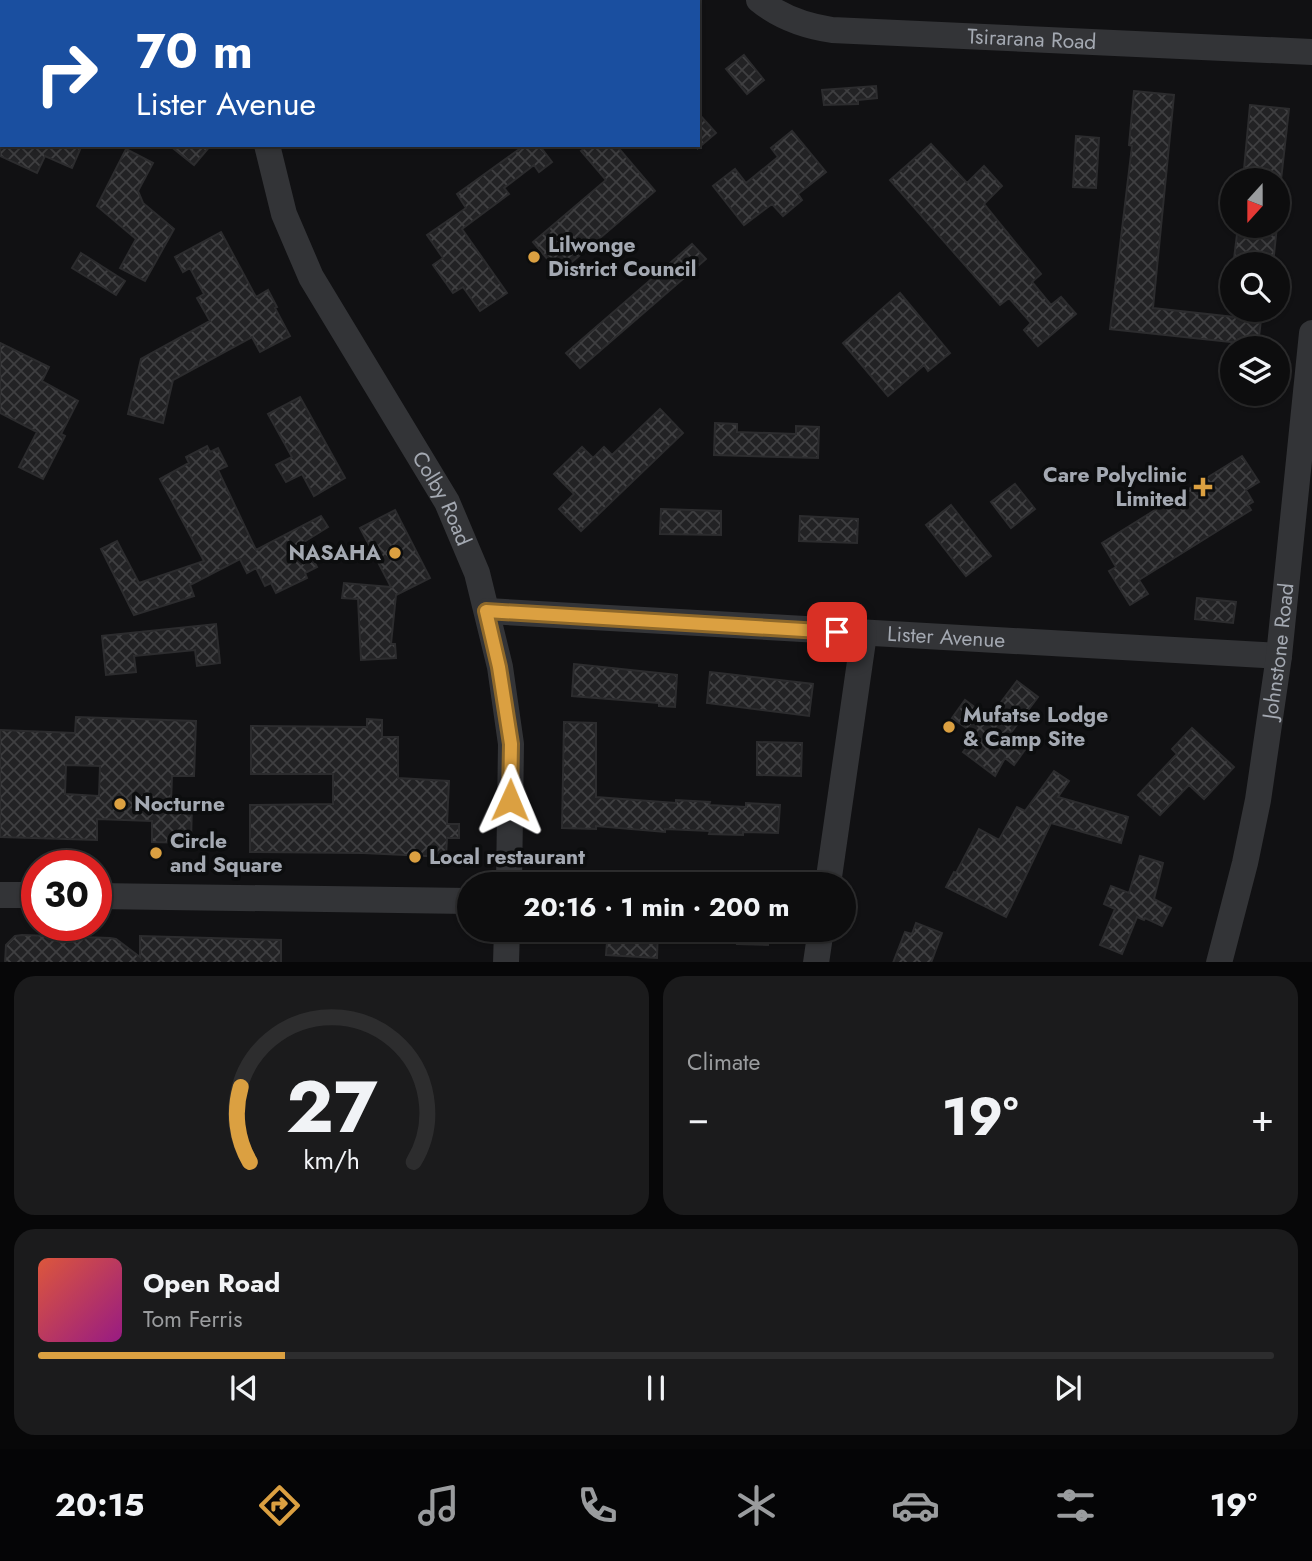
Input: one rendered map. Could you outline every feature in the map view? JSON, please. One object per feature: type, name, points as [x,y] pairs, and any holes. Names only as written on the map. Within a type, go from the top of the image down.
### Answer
[{"type":"street","name":"Tsirarana Road","points":[[759,0],[787,18],[832,30],[1312,52]]},
{"type":"street","name":"Colby Road","points":[[267,147],[275,187],[295,244],[311,277],[447,502],[477,573],[499,667],[511,744],[509,872]]},
{"type":"street","name":"Johnstone Road","points":[[1219,962],[1245,863],[1258,800],[1304,495],[1312,333]]},
{"type":"street","name":"Lister Avenue","points":[[486,611],[1279,656]]},
{"type":"street","points":[[830,872],[864,634]]},
{"type":"street","points":[[0,895],[21,895]]},
{"type":"street","points":[[112,896],[457,901]]},
{"type":"street","points":[[506,962],[507,942]]},
{"type":"street","points":[[816,962],[819,942]]},
{"type":"building","points":[[744,55],[764,80],[747,94],[726,69]]},
{"type":"building","points":[[876,86],[877,98],[858,100],[858,104],[824,105],[822,90]]},
{"type":"building","points":[[1134,91],[1174,95],[1153,308],[1220,315],[1220,322],[1261,322],[1259,336],[1220,336],[1220,341],[1110,329],[1132,146],[1129,145]]},
{"type":"building","points":[[1250,105],[1289,109],[1282,168],[1244,168]]},
{"type":"building","points":[[700,115],[716,133],[700,146]]},
{"type":"building","points":[[792,131],[826,172],[798,194],[802,200],[783,216],[772,204],[744,225],[713,186],[735,169],[746,183],[778,157],[771,148]]},
{"type":"building","points":[[1076,136],[1099,138],[1096,188],[1073,187]]},
{"type":"building","points":[[931,144],[967,183],[984,166],[1002,186],[984,204],[1041,274],[1032,282],[1051,305],[1061,297],[1076,314],[1038,346],[1024,330],[1031,323],[1009,298],[1000,305],[890,180]]},
{"type":"building","points":[[0,147],[81,147],[72,168],[45,156],[37,173],[0,156]]},
{"type":"building","points":[[172,147],[209,147],[194,165]]},
{"type":"building","points":[[522,147],[541,147],[552,162],[539,172],[534,165],[504,188],[509,194],[462,229],[507,293],[480,311],[463,287],[453,293],[433,265],[443,258],[427,235],[466,208],[457,194]]},
{"type":"building","points":[[586,147],[618,147],[655,191],[559,273],[533,242],[606,180],[581,151]]},
{"type":"building","points":[[126,149],[153,163],[138,191],[143,203],[174,229],[145,281],[120,268],[136,239],[97,206]]},
{"type":"building","points":[[221,232],[256,297],[268,290],[290,336],[260,352],[252,337],[173,380],[163,423],[128,414],[141,359],[210,321],[197,298],[204,294],[190,268],[183,272],[175,257]]},
{"type":"building","points":[[1237,238],[1276,238],[1274,252],[1235,252]]},
{"type":"building","points":[[692,244],[706,259],[580,368],[566,353]]},
{"type":"building","points":[[81,253],[125,281],[116,295],[72,268]]},
{"type":"building","points":[[900,293],[950,353],[928,371],[924,365],[888,396],[843,343]]},
{"type":"building","points":[[0,343],[49,367],[42,381],[78,401],[61,434],[65,436],[43,479],[19,467],[37,432],[0,413]]},
{"type":"building","points":[[300,397],[345,478],[314,496],[302,474],[286,482],[276,465],[292,457],[268,414]]},
{"type":"building","points":[[660,409],[683,433],[581,531],[559,509],[574,494],[554,474],[582,447],[593,458],[604,447],[612,455]]},
{"type":"building","points":[[715,423],[737,424],[737,432],[796,434],[796,426],[819,427],[818,458],[714,455]]},
{"type":"building","points":[[207,446],[210,452],[218,448],[227,466],[218,470],[256,550],[321,516],[328,527],[304,542],[317,567],[305,573],[307,578],[276,593],[271,583],[265,586],[256,568],[247,573],[240,559],[190,585],[194,596],[134,615],[101,549],[117,541],[139,583],[204,561],[160,479],[189,463],[186,457]]},
{"type":"building","points":[[1242,456],[1259,482],[1246,490],[1253,502],[1248,505],[1251,510],[1139,580],[1148,594],[1130,605],[1109,571],[1116,567],[1102,543]]},
{"type":"building","points":[[1015,484],[1035,509],[1011,528],[991,502]]},
{"type":"building","points":[[951,505],[991,556],[966,576],[926,525]]},
{"type":"building","points":[[661,509],[721,511],[721,535],[660,534]]},
{"type":"building","points":[[395,510],[430,578],[396,595],[391,644],[395,644],[396,658],[361,660],[358,599],[342,598],[344,583],[391,587],[360,528]]},
{"type":"building","points":[[800,516],[858,519],[857,543],[799,541]]},
{"type":"building","points":[[1197,598],[1236,602],[1233,623],[1195,619]]},
{"type":"building","points":[[216,624],[220,663],[197,666],[195,650],[134,656],[136,672],[106,675],[102,636]]},
{"type":"building","points":[[574,664],[677,675],[675,707],[659,706],[659,703],[572,696]]},
{"type":"building","points":[[710,672],[813,684],[809,716],[707,703]]},
{"type":"building","points":[[1017,681],[1038,697],[1010,734],[1027,747],[1014,765],[1005,758],[995,776],[963,752],[976,735],[952,718],[965,700],[989,718]]},
{"type":"building","points":[[76,717],[196,721],[194,776],[172,776],[171,803],[192,803],[191,843],[152,842],[152,821],[97,819],[97,840],[0,837],[0,730],[75,733]],"holes":[[[66,765],[100,766],[99,796],[65,794]]]},
{"type":"building","points":[[367,719],[382,720],[382,737],[398,737],[398,778],[449,781],[447,824],[459,824],[459,838],[447,838],[446,857],[250,852],[250,805],[333,804],[333,774],[251,774],[251,726],[367,727]]},
{"type":"building","points":[[564,722],[596,723],[596,797],[676,803],[676,800],[710,802],[709,805],[746,807],[746,803],[780,805],[778,833],[743,832],[743,835],[596,826],[596,829],[562,828]]},
{"type":"building","points":[[1192,728],[1234,767],[1204,799],[1189,785],[1160,815],[1138,795],[1177,754],[1172,749]]},
{"type":"building","points":[[757,742],[802,743],[801,776],[757,775]]},
{"type":"building","points":[[1054,771],[1069,781],[1058,797],[1128,817],[1121,843],[1051,823],[1006,917],[946,887],[979,829],[999,840],[1017,807],[1025,811]]},
{"type":"building","points":[[1140,856],[1163,863],[1154,899],[1171,908],[1162,926],[1137,917],[1122,954],[1100,945],[1115,909],[1104,904],[1111,886],[1129,893]]},
{"type":"building","points":[[916,923],[942,933],[931,962],[893,962],[905,932],[912,934]]},
{"type":"building","points":[[21,935],[21,941],[112,941],[112,938],[140,957],[140,936],[281,940],[281,962],[5,962],[6,945],[15,936]]},
{"type":"building","points":[[607,942],[658,942],[657,958],[606,955]]},
{"type":"building","points":[[737,942],[768,942],[768,945]]},
{"type":"place","name":"Lilwonge District Council","points":[[534,257]]},
{"type":"place","name":"Care Polyclinic Limited","points":[[1203,487]]},
{"type":"place","name":"NASAHA","points":[[395,553]]},
{"type":"place","name":"Mufatse Lodge & Camp Site","points":[[949,727]]},
{"type":"place","name":"Nocturne","points":[[120,804]]},
{"type":"place","name":"Circle and Square","points":[[156,853]]},
{"type":"place","name":"Local restaurant","points":[[415,857]]},
{"type":"route","points":[[510,800],[511,744],[499,667],[486,611],[837,632]]}]
